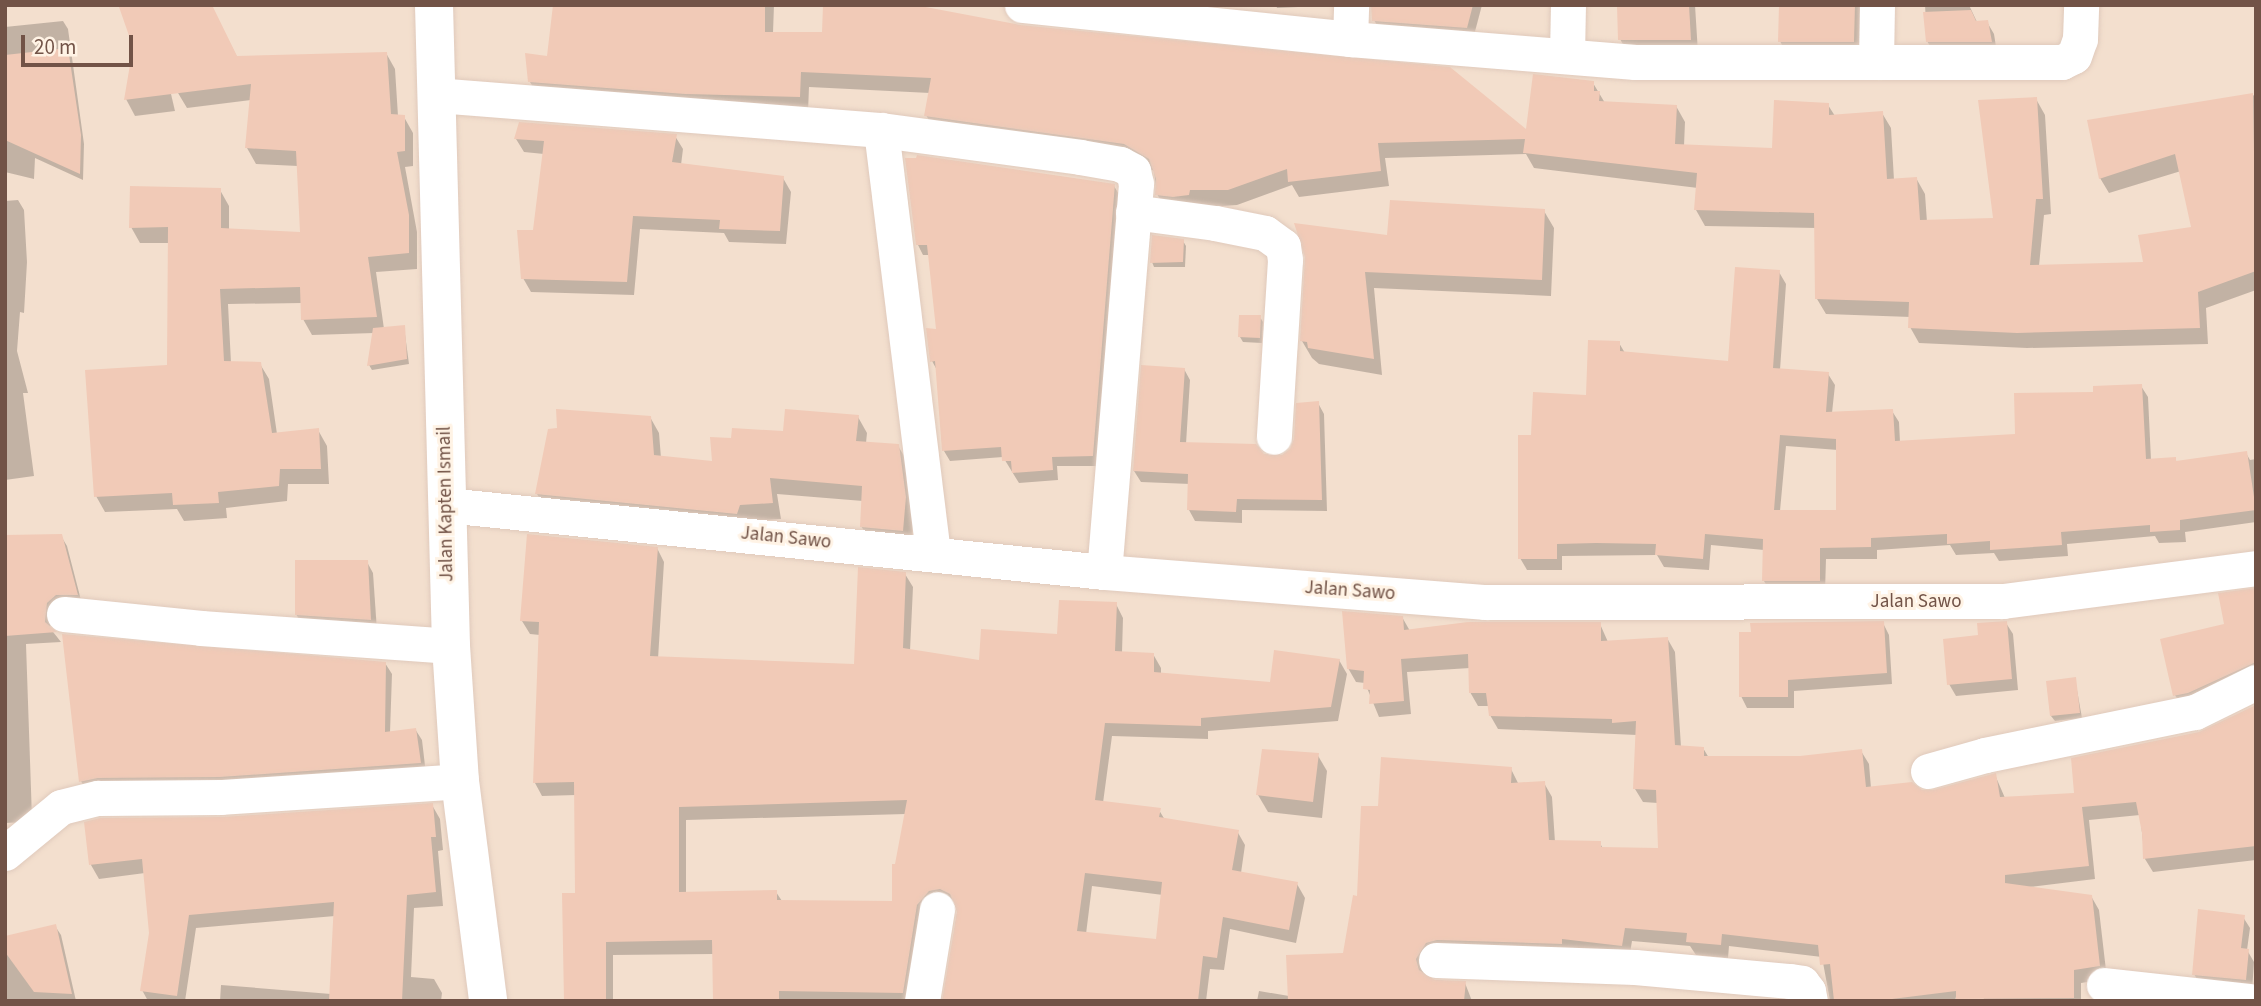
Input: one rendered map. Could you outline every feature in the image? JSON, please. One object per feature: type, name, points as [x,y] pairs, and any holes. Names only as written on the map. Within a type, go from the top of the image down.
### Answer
[{"type":"street","name":"Jalan Kapten Ismail","points":[[434,5],[451,646],[460,781],[488,1001]]},
{"type":"street","points":[[1021,5],[1350,39],[1635,62],[2062,62],[2074,56],[2080,39],[2081,5]]},
{"type":"street","points":[[1350,39],[1351,5]]},
{"type":"street","points":[[1566,56],[1568,5]]},
{"type":"street","points":[[1876,62],[1877,5]]},
{"type":"street","points":[[436,95],[881,130],[1120,164],[1133,171],[1136,184],[1104,572]]},
{"type":"street","points":[[881,130],[933,552]]},
{"type":"street","points":[[1133,212],[1265,233],[1283,246],[1285,260],[1274,437]]},
{"type":"street","name":"Jalan Sawo","points":[[446,505],[933,552],[1104,572],[1485,602],[1685,604],[2003,601],[2256,568]]},
{"type":"street","points":[[64,614],[201,628],[451,646]]},
{"type":"street","points":[[1928,771],[1985,755],[2195,712],[2256,682]]},
{"type":"street","points":[[5,853],[61,807],[98,799],[221,797],[460,781]]},
{"type":"street","points":[[922,1001],[937,909]]},
{"type":"street","points":[[1436,960],[1635,967],[1790,981],[1802,983],[1808,991],[1810,1001]]},
{"type":"street","points":[[2105,985],[2249,1001]]},
{"type":"shaded area","points":[[5,5],[2256,5],[2256,1001],[5,1001]]},
{"type":"building","points":[[212,5],[237,56],[387,52],[391,114],[405,115],[405,151],[397,152],[409,215],[409,253],[368,257],[377,317],[301,320],[300,287],[220,289],[224,361],[261,362],[272,433],[319,428],[321,469],[280,469],[279,486],[218,492],[219,503],[173,505],[172,493],[94,497],[85,370],[167,365],[168,227],[129,228],[130,186],[221,188],[221,228],[300,232],[296,151],[245,148],[251,84],[124,100],[133,47],[119,7]]},
{"type":"building","points":[[553,5],[765,5],[765,32],[822,32],[823,5],[915,5],[1020,25],[1450,67],[1526,129],[1533,74],[1594,81],[1594,91],[1600,91],[1599,101],[1677,105],[1675,144],[1772,148],[1774,100],[1829,103],[1829,115],[1883,111],[1887,179],[1917,177],[1920,220],[1993,218],[1978,100],[2037,97],[2043,199],[2036,199],[2030,265],[2143,262],[2138,235],[2191,227],[2175,154],[2099,179],[2087,120],[2253,93],[2256,271],[2198,292],[2200,328],[2017,333],[1908,328],[1909,302],[1815,299],[1814,213],[1694,210],[1697,173],[1523,153],[1525,139],[1378,143],[1381,171],[1288,182],[1287,169],[1228,190],[1190,190],[1189,195],[1173,197],[1155,195],[1156,179],[1149,159],[1124,144],[924,116],[931,78],[801,72],[800,97],[685,94],[528,82],[525,53],[547,56]]},
{"type":"building","points":[[1371,5],[1473,5],[1467,28],[1372,21]]},
{"type":"building","points":[[1617,5],[1689,5],[1691,40],[1618,40]]},
{"type":"building","points":[[1779,5],[1855,5],[1854,42],[1778,42]]},
{"type":"building","points":[[1971,10],[1976,21],[1988,20],[1992,42],[1926,42],[1923,12]]},
{"type":"building","points":[[68,48],[81,135],[80,174],[5,140],[5,55]]},
{"type":"building","points":[[519,122],[677,134],[672,162],[784,176],[780,231],[719,229],[720,220],[633,216],[627,282],[521,279],[517,230],[533,230],[544,141],[514,139]]},
{"type":"building","points":[[917,155],[1115,184],[1093,456],[1052,457],[1053,470],[1012,473],[1011,461],[1002,461],[1001,447],[942,451],[935,361],[930,362],[926,328],[936,329],[927,245],[916,245],[905,158],[916,158]]},
{"type":"building","points":[[1390,200],[1545,209],[1542,280],[1365,272],[1374,359],[1308,348],[1307,342],[1300,341],[1305,257],[1294,223],[1387,235]]},
{"type":"building","points":[[1152,235],[1184,239],[1183,262],[1150,263]]},
{"type":"building","points":[[1735,267],[1780,270],[1773,368],[1829,372],[1826,412],[1893,409],[1895,441],[2015,434],[2014,393],[2093,392],[2093,386],[2142,384],[2146,459],[2176,457],[2176,461],[2247,451],[2256,510],[2180,520],[2180,530],[2150,532],[2150,525],[2061,532],[2062,545],[1990,550],[1990,541],[1947,544],[1947,534],[1871,538],[1871,547],[1820,548],[1820,581],[1762,581],[1763,539],[1705,534],[1703,559],[1655,555],[1656,544],[1596,543],[1557,544],[1557,559],[1518,559],[1518,435],[1531,435],[1533,392],[1586,395],[1588,340],[1620,341],[1620,351],[1728,361]],"holes":[[[1780,435],[1836,439],[1836,510],[1774,510]]]},
{"type":"building","points":[[1239,315],[1261,315],[1260,338],[1238,337]]},
{"type":"building","points":[[405,325],[407,359],[367,366],[373,328]]},
{"type":"building","points":[[1141,365],[1185,368],[1180,442],[1256,444],[1264,454],[1282,455],[1290,449],[1294,439],[1296,403],[1319,401],[1322,500],[1237,499],[1236,512],[1187,510],[1188,474],[1133,471]]},
{"type":"building","points":[[556,409],[651,416],[654,455],[712,461],[710,437],[731,438],[732,428],[783,431],[785,409],[859,415],[856,441],[899,444],[906,497],[903,531],[860,527],[862,486],[770,478],[773,503],[740,505],[737,514],[535,494],[548,429],[557,428]]},
{"type":"building","points":[[62,534],[78,595],[56,595],[47,603],[45,622],[57,632],[5,636],[5,535]]},
{"type":"building","points":[[527,534],[658,547],[650,656],[854,664],[858,567],[906,572],[903,648],[979,660],[981,629],[1057,634],[1059,600],[1117,602],[1115,651],[1154,653],[1154,672],[1270,682],[1274,650],[1340,659],[1331,707],[1201,718],[1201,726],[1105,723],[1095,800],[1161,808],[1159,817],[1239,830],[1232,870],[1298,882],[1289,930],[1223,917],[1217,958],[1203,956],[1198,1001],[942,1001],[957,912],[950,894],[940,889],[929,891],[917,905],[903,993],[779,991],[779,1001],[713,1001],[712,940],[606,942],[606,1001],[564,1001],[562,893],[575,893],[574,782],[533,783],[539,622],[520,621]],"holes":[[[907,800],[895,864],[892,864],[892,901],[777,900],[777,890],[679,892],[679,807]],[[1085,873],[1162,882],[1156,939],[1077,931]]]},
{"type":"building","points":[[295,560],[368,560],[371,620],[295,615]]},
{"type":"building","points":[[2256,588],[2256,662],[2188,693],[2173,696],[2160,639],[2224,624],[2218,593]]},
{"type":"building","points":[[1342,611],[1403,616],[1404,630],[1468,622],[1601,622],[1601,641],[1668,637],[1675,745],[1704,747],[1704,756],[1800,756],[1862,749],[1866,787],[1912,782],[1922,790],[1933,790],[1996,773],[2000,797],[2074,793],[2071,758],[2199,732],[2256,705],[2256,846],[2143,859],[2142,833],[2136,802],[2082,807],[2089,866],[2005,875],[2005,883],[2092,895],[2100,966],[2074,970],[2074,998],[1956,999],[1956,991],[1876,1001],[1834,1001],[1830,964],[1820,965],[1818,945],[1722,934],[1721,945],[1686,942],[1687,933],[1625,928],[1622,946],[1562,939],[1562,944],[1437,940],[1426,943],[1416,959],[1419,970],[1435,980],[1466,981],[1464,1001],[1288,1001],[1286,955],[1343,953],[1353,895],[1357,896],[1361,806],[1378,806],[1381,757],[1512,767],[1511,783],[1545,781],[1549,840],[1601,841],[1601,847],[1658,848],[1656,790],[1633,789],[1636,721],[1612,723],[1612,719],[1489,716],[1486,693],[1469,693],[1468,654],[1401,659],[1404,701],[1369,704],[1370,690],[1363,689],[1364,671],[1347,669]]},
{"type":"building","points":[[1884,621],[1887,673],[1788,680],[1788,697],[1739,697],[1739,632],[1751,632],[1750,623]]},
{"type":"building","points":[[2007,621],[2012,679],[1947,685],[1943,639],[1978,635],[1977,623]]},
{"type":"building","points":[[62,634],[386,662],[385,732],[416,728],[421,763],[220,777],[98,778],[79,782]]},
{"type":"building","points":[[2076,677],[2080,713],[2050,716],[2046,681]]},
{"type":"building","points":[[1262,749],[1319,753],[1313,802],[1256,795]]},
{"type":"building","points":[[433,803],[436,837],[431,837],[436,892],[407,895],[402,1001],[329,1001],[334,902],[189,915],[177,996],[140,991],[149,933],[142,859],[89,865],[84,822],[100,818],[222,817]]},
{"type":"building","points":[[2198,909],[2245,915],[2241,948],[2249,949],[2246,980],[2192,975]]},
{"type":"building","points":[[56,924],[72,994],[34,992],[5,952],[5,936]]}]
